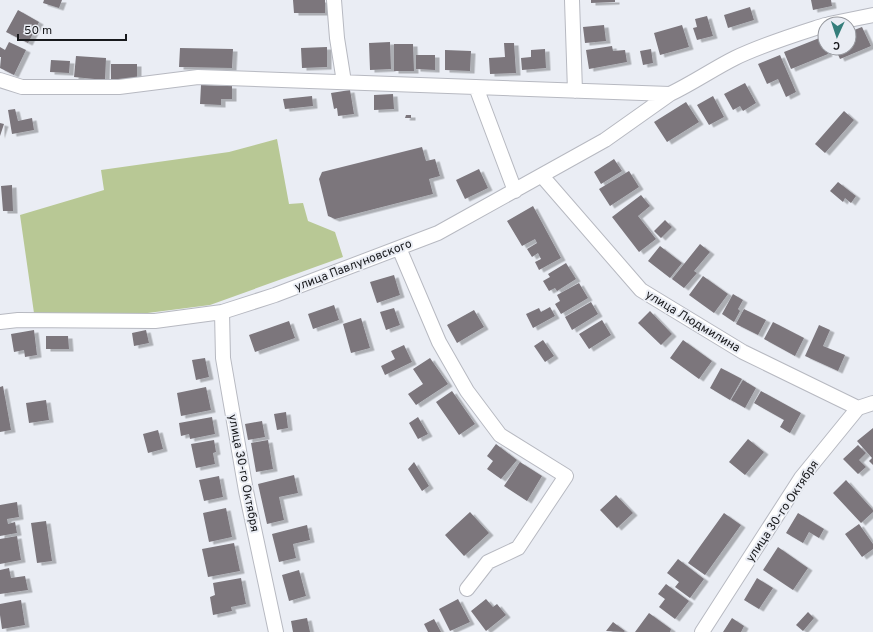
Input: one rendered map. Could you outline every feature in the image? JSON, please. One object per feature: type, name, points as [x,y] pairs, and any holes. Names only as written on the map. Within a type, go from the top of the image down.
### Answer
[{"type":"street","points":[[334,0],[337,38],[344,82]]},
{"type":"street","points":[[572,0],[575,91]]},
{"type":"street","points":[[857,18],[873,15]]},
{"type":"street","name":"улица Павлуновского","points":[[0,322],[18,320],[155,321],[222,312],[275,295],[438,233],[605,140],[670,94],[734,59],[774,41],[817,28]]},
{"type":"street","name":"улица Павлуновского","points":[[0,80],[22,87],[119,87],[198,77],[670,94]]},
{"type":"street","points":[[476,87],[515,191]]},
{"type":"street","name":"улица Людмилина","points":[[542,176],[641,290],[743,352],[858,408]]},
{"type":"street","points":[[399,248],[439,342],[467,391],[500,435],[566,476],[518,548],[488,562],[467,589]]},
{"type":"street","name":"улица 30-го Октября","points":[[222,312],[223,358],[246,491],[276,632]]},
{"type":"street","points":[[858,408],[873,403]]},
{"type":"street","name":"улица 30-го Октября","points":[[702,632],[801,478],[858,408]]},
{"type":"green space","points":[[277,139],[289,204],[303,203],[308,221],[335,232],[343,257],[210,305],[132,315],[34,313],[20,215],[104,190],[101,170],[229,152]]},
{"type":"building","points":[[44,0],[62,0],[59,8],[43,3]]},
{"type":"building","points":[[293,0],[325,0],[325,13],[294,13]]},
{"type":"building","points":[[591,0],[615,0],[615,2],[591,3]]},
{"type":"building","points":[[811,0],[831,0],[832,6],[813,10]]},
{"type":"building","points":[[750,7],[754,20],[728,28],[724,15]]},
{"type":"building","points":[[18,10],[39,22],[28,43],[6,32]]},
{"type":"building","points":[[707,16],[713,36],[697,40],[693,28],[697,27],[695,19]]},
{"type":"building","points":[[604,25],[606,41],[585,43],[583,27]]},
{"type":"building","points":[[682,25],[689,47],[660,55],[654,33]]},
{"type":"building","points":[[862,27],[871,46],[857,52],[857,29]]},
{"type":"building","points":[[817,39],[817,56],[823,56],[791,69],[784,52]]},
{"type":"building","points":[[9,42],[26,50],[14,75],[0,68],[0,47],[5,50]]},
{"type":"building","points":[[390,42],[391,69],[370,70],[369,43]]},
{"type":"building","points":[[504,43],[514,43],[516,73],[490,74],[489,58],[505,57]]},
{"type":"building","points":[[394,44],[413,44],[414,71],[394,71]]},
{"type":"building","points":[[612,46],[613,51],[625,50],[627,62],[589,69],[586,50]]},
{"type":"building","points":[[327,47],[327,67],[302,68],[301,48]]},
{"type":"building","points":[[180,48],[233,49],[232,68],[179,67]]},
{"type":"building","points":[[545,49],[546,68],[522,70],[521,58],[531,57],[531,50]]},
{"type":"building","points":[[651,49],[653,63],[643,65],[640,51]]},
{"type":"building","points":[[445,50],[471,51],[470,71],[445,70]]},
{"type":"building","points":[[416,55],[435,55],[435,70],[416,69]]},
{"type":"building","points":[[780,55],[796,92],[786,97],[778,79],[767,84],[758,64]]},
{"type":"building","points":[[76,56],[106,58],[105,80],[74,77]]},
{"type":"building","points":[[839,56],[847,56],[840,59]]},
{"type":"building","points":[[51,60],[70,61],[69,73],[50,72]]},
{"type":"building","points":[[111,64],[137,64],[137,81],[111,82]]},
{"type":"building","points":[[745,83],[756,103],[743,111],[740,106],[733,110],[724,94]]},
{"type":"building","points":[[201,85],[232,86],[232,99],[221,99],[221,105],[200,104]]},
{"type":"building","points":[[350,90],[354,114],[338,116],[337,108],[334,109],[331,93]]},
{"type":"building","points":[[393,94],[394,109],[374,110],[374,95]]},
{"type":"building","points":[[312,96],[313,106],[285,109],[283,99]]},
{"type":"building","points":[[713,96],[724,117],[709,125],[697,105]]},
{"type":"building","points":[[686,102],[699,122],[667,142],[654,122]]},
{"type":"building","points":[[15,109],[18,121],[32,118],[34,130],[12,134],[8,110]]},
{"type":"building","points":[[844,111],[854,120],[825,153],[815,144]]},
{"type":"building","points":[[406,115],[411,115],[411,118],[405,118]]},
{"type":"building","points":[[0,123],[4,124],[0,136]]},
{"type":"building","points":[[422,147],[426,161],[435,159],[440,176],[429,179],[433,194],[335,219],[328,216],[319,179],[322,172]]},
{"type":"building","points":[[614,159],[622,171],[601,184],[594,172]]},
{"type":"building","points":[[479,169],[488,188],[465,199],[456,180]]},
{"type":"building","points":[[629,171],[639,187],[610,206],[599,189]]},
{"type":"building","points":[[838,182],[856,196],[851,203],[845,198],[843,202],[830,191]]},
{"type":"building","points":[[12,185],[13,211],[3,211],[1,186]]},
{"type":"building","points":[[641,195],[650,206],[638,216],[656,239],[639,252],[612,217]]},
{"type":"building","points":[[533,206],[561,258],[539,270],[535,262],[541,259],[538,253],[532,257],[527,249],[537,243],[535,239],[522,246],[507,221]]},
{"type":"building","points":[[665,220],[672,227],[661,238],[654,231]]},
{"type":"building","points":[[700,244],[710,252],[694,271],[697,273],[684,288],[672,279]]},
{"type":"building","points":[[660,246],[682,263],[670,278],[648,261]]},
{"type":"building","points":[[566,263],[576,279],[557,291],[555,288],[549,291],[543,281],[550,277],[548,274]]},
{"type":"building","points":[[394,275],[400,295],[377,303],[370,282]]},
{"type":"building","points":[[703,276],[728,294],[714,313],[689,295]]},
{"type":"building","points":[[579,283],[588,298],[561,314],[555,304],[560,301],[557,295]]},
{"type":"building","points":[[733,294],[743,300],[738,309],[740,311],[734,322],[722,314]]},
{"type":"building","points":[[591,302],[598,314],[572,330],[565,317]]},
{"type":"building","points":[[334,305],[339,320],[313,329],[308,314]]},
{"type":"building","points":[[550,307],[555,316],[533,328],[526,314],[539,308],[541,312]]},
{"type":"building","points":[[394,308],[400,325],[386,330],[380,312]]},
{"type":"building","points":[[744,309],[766,320],[758,335],[736,324]]},
{"type":"building","points":[[474,310],[484,327],[457,343],[447,325]]},
{"type":"building","points":[[650,311],[672,334],[661,345],[638,323]]},
{"type":"building","points":[[361,318],[370,348],[351,353],[343,324]]},
{"type":"building","points":[[602,320],[611,335],[589,349],[579,334]]},
{"type":"building","points":[[289,321],[295,338],[255,352],[249,335]]},
{"type":"building","points":[[773,322],[804,338],[795,356],[764,339]]},
{"type":"building","points":[[819,325],[830,330],[823,346],[845,355],[838,371],[805,356]]},
{"type":"building","points":[[34,330],[37,355],[25,357],[24,350],[14,352],[11,334]]},
{"type":"building","points":[[146,330],[149,343],[134,346],[132,333]]},
{"type":"building","points":[[46,336],[68,336],[69,349],[46,349]]},
{"type":"building","points":[[543,340],[554,356],[545,362],[534,346]]},
{"type":"building","points":[[683,340],[712,361],[699,379],[670,358]]},
{"type":"building","points":[[404,345],[412,362],[385,375],[381,366],[395,359],[391,351]]},
{"type":"building","points":[[205,358],[209,377],[196,380],[192,360]]},
{"type":"building","points":[[430,358],[448,384],[416,405],[408,394],[423,384],[413,369]]},
{"type":"building","points":[[721,368],[742,379],[730,400],[710,388]]},
{"type":"building","points":[[743,380],[756,388],[745,408],[731,400]]},
{"type":"building","points":[[3,386],[11,430],[0,432],[0,387]]},
{"type":"building","points":[[206,387],[211,410],[181,416],[177,393]]},
{"type":"building","points":[[452,391],[475,424],[459,435],[436,402]]},
{"type":"building","points":[[761,391],[801,413],[790,433],[780,427],[784,420],[754,403]]},
{"type":"building","points":[[46,400],[49,420],[29,423],[26,403]]},
{"type":"building","points":[[286,412],[288,428],[277,430],[274,414]]},
{"type":"building","points":[[212,417],[215,434],[190,439],[189,434],[181,436],[179,423]]},
{"type":"building","points":[[418,417],[428,434],[418,439],[409,423]]},
{"type":"building","points":[[262,421],[265,437],[248,440],[245,424]]},
{"type":"building","points":[[873,428],[873,465],[869,461],[872,458],[857,441]]},
{"type":"building","points":[[158,430],[163,449],[148,453],[143,434]]},
{"type":"building","points":[[748,439],[764,452],[745,475],[729,462]]},
{"type":"building","points":[[214,440],[216,452],[213,453],[215,464],[196,468],[191,444]]},
{"type":"building","points":[[268,440],[273,469],[256,472],[251,443]]},
{"type":"building","points":[[496,444],[517,460],[501,479],[487,469],[493,461],[487,456]]},
{"type":"building","points":[[858,445],[866,453],[859,460],[866,467],[858,474],[843,459]]},
{"type":"building","points":[[414,462],[429,486],[422,491],[408,469]]},
{"type":"building","points":[[520,462],[542,476],[527,501],[504,486]]},
{"type":"building","points":[[294,475],[298,493],[279,497],[284,520],[267,524],[258,484]]},
{"type":"building","points":[[219,476],[223,497],[204,501],[199,480]]},
{"type":"building","points":[[846,480],[873,510],[873,512],[861,523],[833,493]]},
{"type":"building","points":[[616,495],[633,513],[617,528],[600,510]]},
{"type":"building","points":[[17,502],[19,517],[7,519],[8,524],[15,522],[17,533],[0,536],[0,505]]},
{"type":"building","points":[[226,508],[232,537],[209,542],[203,513]]},
{"type":"building","points":[[470,512],[489,533],[464,556],[445,535]]},
{"type":"building","points":[[724,513],[741,525],[705,575],[688,563]]},
{"type":"building","points":[[798,513],[824,529],[819,538],[809,532],[803,543],[786,533]]},
{"type":"building","points":[[46,521],[52,561],[37,563],[31,523]]},
{"type":"building","points":[[859,524],[873,544],[873,549],[862,557],[845,534]]},
{"type":"building","points":[[307,525],[310,540],[293,544],[296,558],[279,562],[272,534]]},
{"type":"building","points":[[17,536],[21,560],[0,564],[0,539]]},
{"type":"building","points":[[234,543],[240,571],[208,577],[202,549]]},
{"type":"building","points":[[778,547],[808,568],[793,590],[763,570]]},
{"type":"building","points":[[678,559],[704,579],[690,598],[675,587],[679,582],[667,573]]},
{"type":"building","points":[[9,568],[11,578],[25,576],[28,590],[0,594],[0,570]]},
{"type":"building","points":[[299,570],[306,596],[289,601],[282,575]]},
{"type":"building","points":[[241,578],[246,604],[231,607],[232,611],[213,615],[210,597],[215,595],[213,583]]},
{"type":"building","points":[[757,578],[773,588],[759,609],[744,600]]},
{"type":"building","points":[[666,584],[689,601],[675,619],[659,607],[665,599],[658,594]]},
{"type":"building","points":[[458,599],[470,622],[450,631],[439,609]]},
{"type":"building","points":[[486,599],[493,607],[497,604],[506,615],[486,631],[471,611]]},
{"type":"building","points":[[21,600],[25,625],[2,629],[0,604]]},
{"type":"building","points":[[808,612],[814,618],[803,631],[796,625]]},
{"type":"building","points":[[649,613],[671,629],[670,632],[635,632]]},
{"type":"building","points":[[307,618],[310,632],[293,632],[291,621]]},
{"type":"building","points":[[732,618],[744,626],[741,632],[723,632]]},
{"type":"building","points":[[434,619],[441,632],[428,632],[424,624]]},
{"type":"building","points":[[613,622],[625,631],[606,631]]}]
